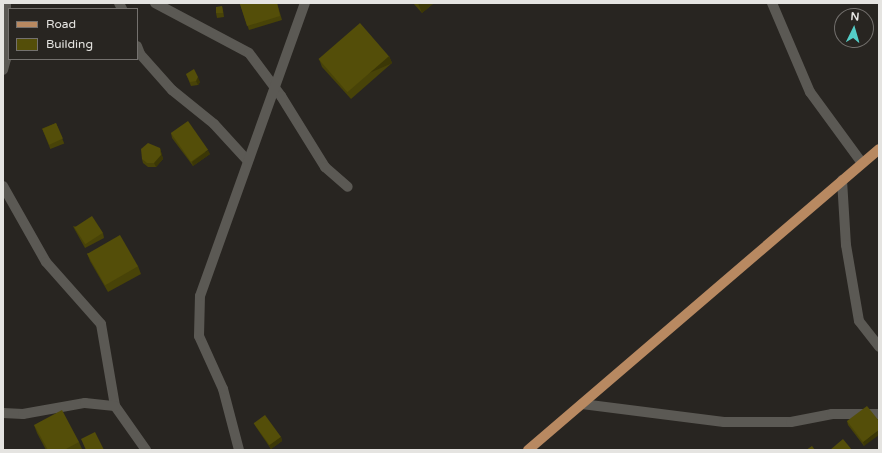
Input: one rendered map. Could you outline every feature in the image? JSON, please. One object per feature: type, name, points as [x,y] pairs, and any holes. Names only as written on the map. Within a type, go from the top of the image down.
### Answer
[{"type":"main road","points":[[528,450],[879,149]]},
{"type":"street","points":[[3,70],[6,58],[6,3]]},
{"type":"street","points":[[155,3],[249,53],[273,86],[325,167],[348,187]]},
{"type":"street","points":[[239,450],[223,389],[199,336],[200,296],[273,86],[305,3]]},
{"type":"street","points":[[772,3],[810,92],[862,163]]},
{"type":"street","points":[[138,49],[140,54],[172,90],[214,124],[247,160]]},
{"type":"street","points":[[842,180],[846,245],[859,321],[879,347]]},
{"type":"street","points":[[3,186],[46,262],[101,324],[115,406],[146,450]]},
{"type":"street","points":[[3,413],[23,414],[85,403],[115,406]]},
{"type":"street","points":[[582,404],[724,422],[791,422],[832,414],[879,414]]},
{"type":"building","points":[[277,3],[280,16],[247,26],[240,4]]},
{"type":"building","points":[[222,6],[223,13],[216,13],[216,7]]},
{"type":"building","points":[[360,23],[389,56],[347,92],[318,59]]},
{"type":"building","points":[[194,69],[198,77],[196,81],[190,82],[186,74]]},
{"type":"building","points":[[188,121],[208,150],[191,162],[171,133]]},
{"type":"building","points":[[56,123],[63,139],[49,145],[42,129]]},
{"type":"building","points":[[148,143],[160,148],[161,155],[154,163],[147,163],[142,159],[141,149]]},
{"type":"building","points":[[92,216],[103,233],[85,244],[74,227]]},
{"type":"building","points":[[120,235],[138,266],[105,285],[87,254]]},
{"type":"building","points":[[867,406],[879,421],[879,430],[863,442],[847,421]]},
{"type":"building","points":[[62,410],[79,442],[64,450],[48,450],[34,425]]},
{"type":"building","points":[[265,415],[281,437],[270,445],[254,423]]},
{"type":"building","points":[[95,432],[104,450],[86,450],[81,439]]},
{"type":"building","points":[[843,439],[852,450],[830,450]]},
{"type":"building","points":[[812,446],[815,450],[806,450]]}]
